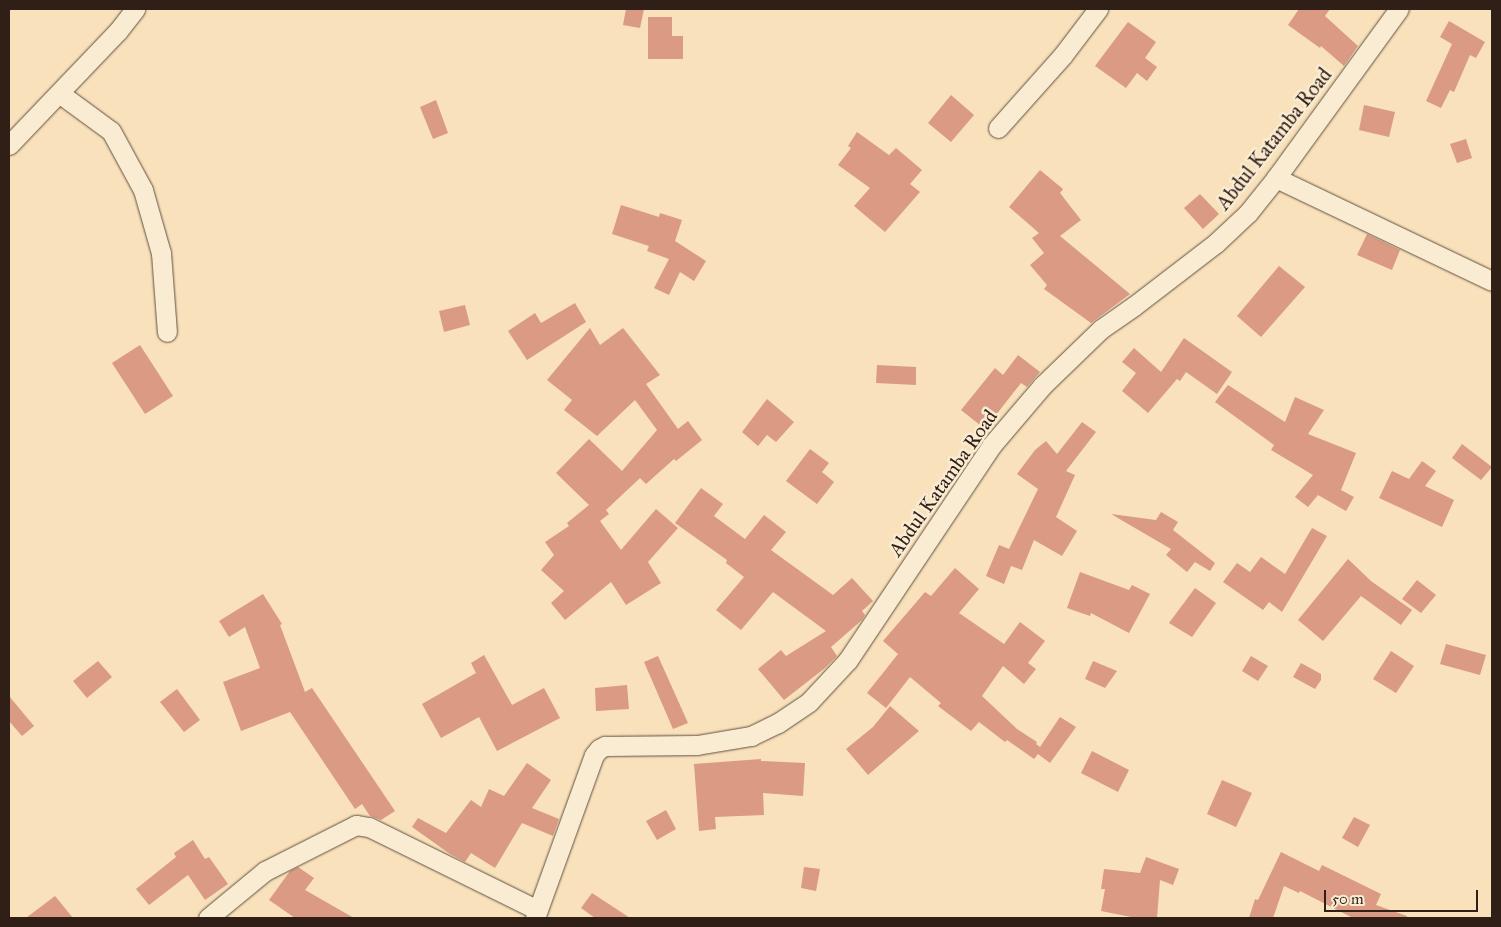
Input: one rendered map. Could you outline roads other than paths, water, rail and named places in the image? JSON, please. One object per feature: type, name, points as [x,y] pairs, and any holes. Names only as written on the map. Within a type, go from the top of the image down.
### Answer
[{"type":"street","points":[[9,145],[118,31],[135,9]]},
{"type":"street","points":[[998,128],[1064,55],[1098,9]]},
{"type":"street","name":"Abdul Katamba Road","points":[[536,914],[594,756],[599,749],[605,746],[697,745],[751,736],[778,722],[809,702],[848,660],[992,446],[1042,386],[1101,329],[1134,306],[1223,237],[1248,213],[1276,178],[1399,9]]},
{"type":"street","points":[[59,93],[111,131],[143,190],[161,254],[167,332]]},
{"type":"street","points":[[1276,178],[1492,281]]},
{"type":"street","points":[[208,918],[265,871],[356,825],[370,827],[536,914]]}]
